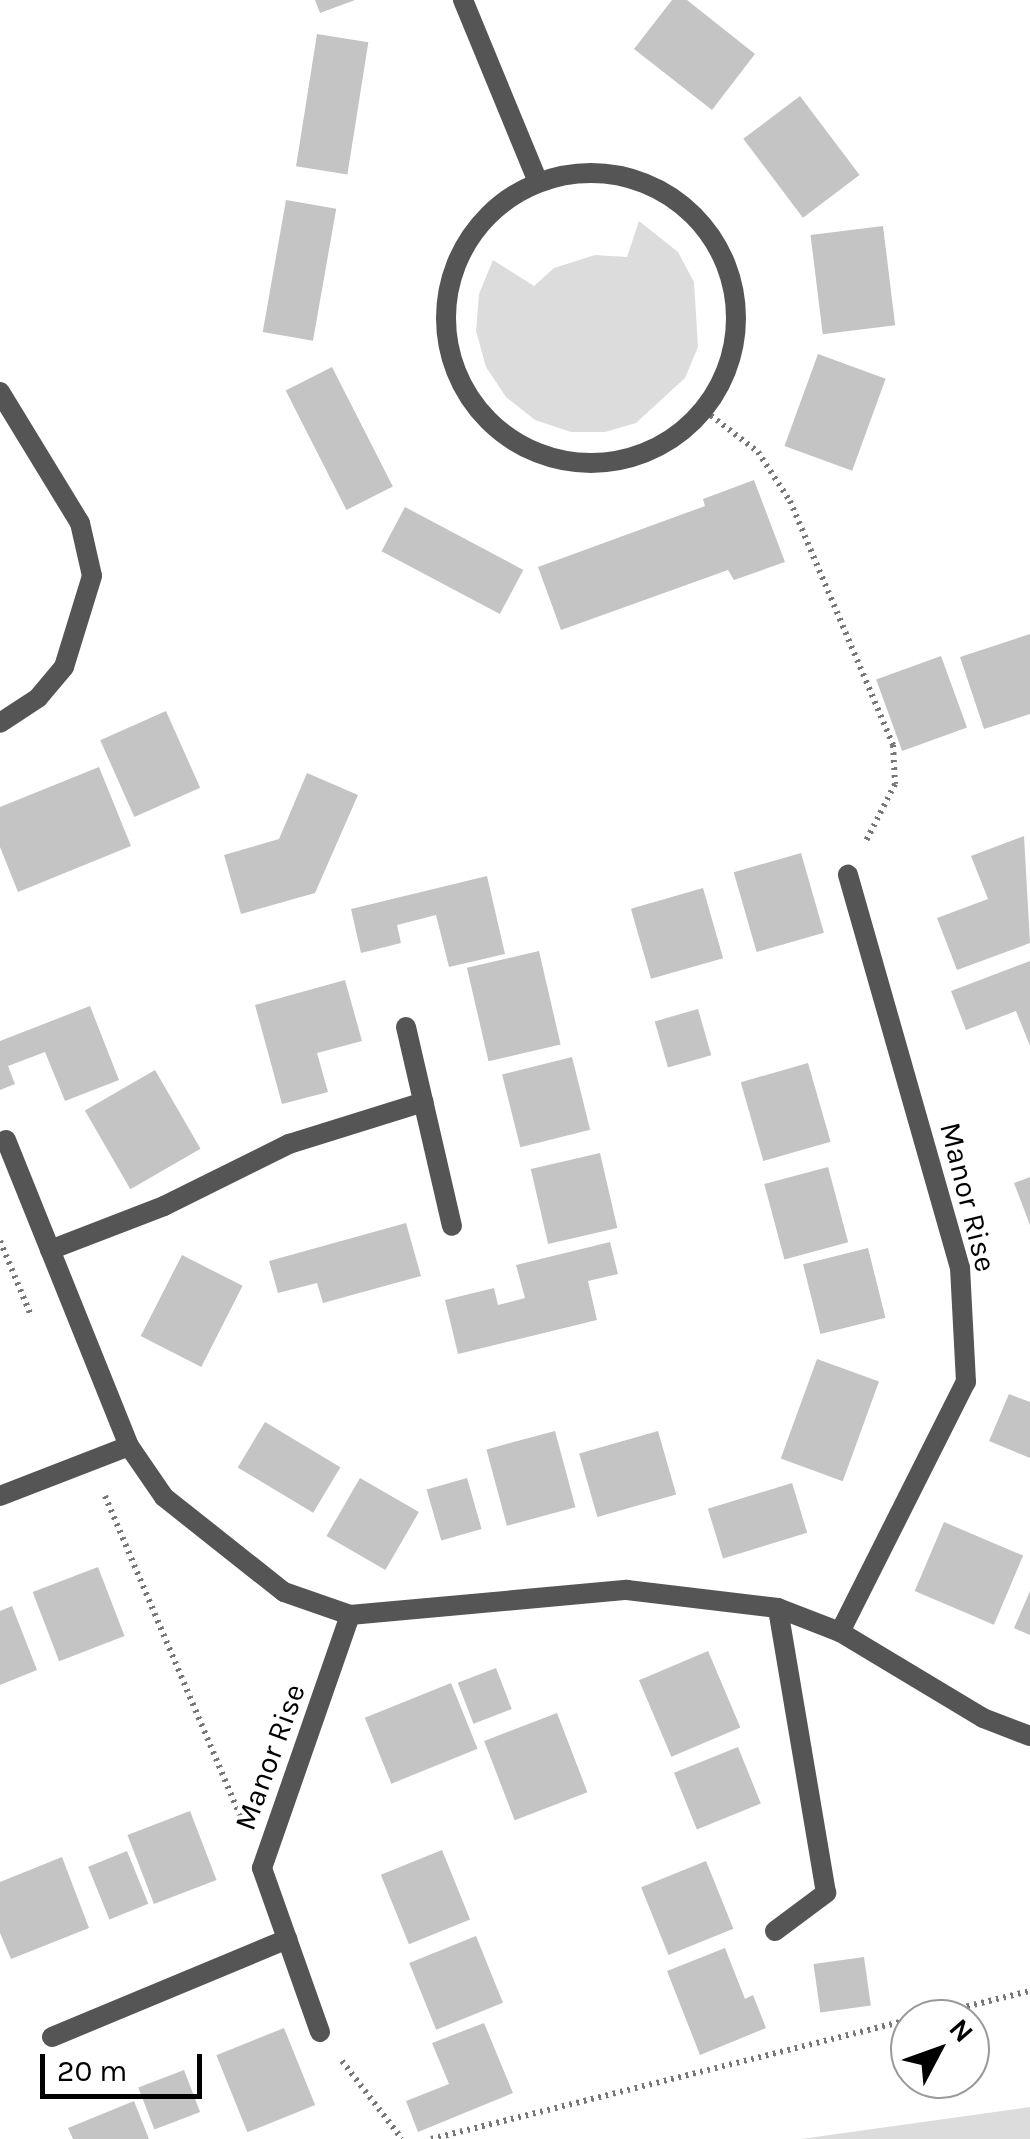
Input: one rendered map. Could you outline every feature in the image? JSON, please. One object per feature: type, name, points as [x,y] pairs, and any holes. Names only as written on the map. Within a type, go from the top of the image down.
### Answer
[{"type":"street","points":[[463,0],[538,182]]},
{"type":"street","points":[[580,172],[622,175],[662,190],[696,216],[721,250],[734,291],[737,332],[727,374],[705,411],[669,443],[639,455],[576,464],[528,451],[479,410],[460,384],[446,338],[448,289],[465,244],[496,206],[538,182],[580,172]]},
{"type":"street","points":[[0,392],[80,523],[92,576],[64,667],[38,698],[0,723]]},
{"type":"street","name":"Manor Rise","points":[[840,1632],[966,1382],[960,1268],[848,876]]},
{"type":"street","points":[[406,1026],[452,1226]]},
{"type":"street","points":[[50,1250],[164,1206],[289,1144],[424,1102]]},
{"type":"street","points":[[6,1140],[129,1446],[164,1498],[284,1592],[350,1615],[627,1590],[778,1608],[840,1632],[983,1718],[1030,1736]]},
{"type":"street","points":[[0,1496],[129,1446]]},
{"type":"street","points":[[775,1931],[826,1893],[778,1608]]},
{"type":"street","name":"Manor Rise","points":[[320,2032],[262,1868],[350,1615]]},
{"type":"street","points":[[52,2037],[288,1939]]},
{"type":"path","points":[[705,411],[758,452],[790,502],[893,745],[895,784],[848,876]]},
{"type":"path","points":[[91,1462],[262,1868]]},
{"type":"path","points":[[990,2001],[1030,1991]]},
{"type":"path","points":[[430,2139],[890,2026]]},
{"type":"path","points":[[320,2032],[402,2139]]},
{"type":"shaded area","points":[[639,221],[678,252],[694,282],[698,347],[685,378],[636,423],[605,432],[571,432],[535,420],[506,397],[486,367],[476,331],[479,294],[493,260],[534,286],[554,268],[595,255],[627,257]]},
{"type":"shaded area","points":[[1030,2107],[1030,2139],[801,2139]]},
{"type":"building","points":[[315,0],[355,0],[320,13]]},
{"type":"building","points":[[672,0],[687,0],[755,54],[712,110],[634,49]]},
{"type":"building","points":[[317,34],[368,42],[347,174],[296,166]]},
{"type":"building","points":[[800,96],[860,175],[803,218],[743,139]]},
{"type":"building","points":[[286,200],[336,209],[313,341],[263,332]]},
{"type":"building","points":[[883,226],[895,325],[823,334],[811,235]]},
{"type":"building","points":[[818,354],[886,379],[852,471],[784,446]]},
{"type":"building","points":[[332,367],[393,486],[347,510],[286,391]]},
{"type":"building","points":[[754,480],[785,562],[734,580],[728,570],[561,630],[538,567],[705,506],[703,499]]},
{"type":"building","points":[[405,507],[523,570],[500,614],[382,551]]},
{"type":"building","points":[[1030,634],[1030,714],[984,729],[960,657]]},
{"type":"building","points":[[941,656],[967,727],[902,751],[876,680]]},
{"type":"building","points":[[166,711],[200,788],[134,817],[100,740]]},
{"type":"building","points":[[99,767],[131,846],[18,892],[0,847],[0,807]]},
{"type":"building","points":[[307,773],[358,795],[315,893],[241,914],[224,855],[279,839]]},
{"type":"building","points":[[1024,836],[1030,943],[957,970],[937,918],[988,899],[971,856]]},
{"type":"building","points":[[801,853],[824,933],[757,952],[734,872]]},
{"type":"building","points":[[487,876],[505,954],[449,967],[436,915],[397,925],[401,943],[361,953],[351,909]]},
{"type":"building","points":[[703,888],[723,958],[651,979],[631,909]]},
{"type":"building","points":[[539,951],[561,1045],[488,1061],[467,968]]},
{"type":"building","points":[[1030,961],[1030,1046],[1016,1011],[966,1030],[951,991]]},
{"type":"building","points":[[345,980],[362,1041],[317,1053],[328,1092],[282,1104],[255,1005]]},
{"type":"building","points":[[90,1006],[119,1080],[65,1101],[45,1052],[8,1066],[15,1084],[0,1090],[0,1041]]},
{"type":"building","points":[[698,1009],[711,1055],[668,1068],[655,1021]]},
{"type":"building","points":[[572,1057],[590,1130],[520,1147],[502,1074]]},
{"type":"building","points":[[808,1063],[831,1142],[763,1161],[741,1082]]},
{"type":"building","points":[[155,1070],[200,1149],[130,1189],[85,1110]]},
{"type":"building","points":[[600,1153],[617,1228],[548,1244],[531,1169]]},
{"type":"building","points":[[828,1167],[848,1242],[784,1259],[764,1184]]},
{"type":"building","points":[[1030,1177],[1030,1225],[1014,1183]]},
{"type":"building","points":[[406,1223],[421,1276],[323,1303],[317,1283],[278,1293],[269,1261]]},
{"type":"building","points":[[610,1242],[618,1274],[588,1281],[597,1320],[458,1354],[445,1300],[494,1288],[498,1305],[525,1298],[516,1265]]},
{"type":"building","points":[[868,1248],[885,1318],[820,1334],[803,1264]]},
{"type":"building","points":[[182,1255],[243,1286],[201,1367],[141,1336]]},
{"type":"building","points":[[817,1359],[879,1382],[843,1481],[781,1459]]},
{"type":"building","points":[[1009,1394],[1030,1402],[1030,1458],[989,1441]]},
{"type":"building","points":[[265,1422],[340,1467],[313,1513],[238,1467]]},
{"type":"building","points":[[555,1431],[575,1507],[507,1526],[486,1449]]},
{"type":"building","points":[[658,1431],[676,1494],[597,1517],[579,1454]]},
{"type":"building","points":[[360,1478],[419,1512],[385,1570],[326,1536]]},
{"type":"building","points":[[467,1478],[482,1529],[441,1541],[427,1490]]},
{"type":"building","points":[[792,1483],[807,1533],[723,1558],[708,1509]]},
{"type":"building","points":[[944,1522],[1023,1556],[994,1625],[915,1591]]},
{"type":"building","points":[[98,1567],[125,1636],[59,1661],[33,1592]]},
{"type":"building","points":[[1030,1591],[1030,1635],[1014,1628]]},
{"type":"building","points":[[12,1606],[37,1670],[0,1685],[0,1611]]},
{"type":"building","points":[[708,1651],[740,1727],[671,1757],[639,1680]]},
{"type":"building","points":[[496,1668],[512,1709],[473,1724],[458,1683]]},
{"type":"building","points":[[451,1683],[478,1749],[391,1784],[365,1718]]},
{"type":"building","points":[[557,1713],[587,1792],[515,1820],[484,1741]]},
{"type":"building","points":[[738,1747],[761,1804],[697,1829],[674,1773]]},
{"type":"building","points":[[190,1811],[217,1880],[154,1904],[127,1835]]},
{"type":"building","points":[[442,1850],[470,1920],[409,1944],[381,1875]]},
{"type":"building","points":[[127,1851],[148,1904],[109,1920],[88,1867]]},
{"type":"building","points":[[62,1857],[89,1928],[11,1959],[0,1933],[0,1882]]},
{"type":"building","points":[[706,1861],[733,1929],[668,1955],[641,1887]]},
{"type":"building","points":[[476,1936],[503,2003],[436,2030],[409,1963]]},
{"type":"building","points":[[725,1948],[745,1999],[753,1995],[766,2028],[700,2055],[667,1971]]},
{"type":"building","points":[[864,1957],[871,2006],[820,2013],[813,1964]]},
{"type":"building","points":[[484,2023],[513,2093],[418,2132],[406,2101],[449,2084],[432,2043]]},
{"type":"building","points":[[284,2028],[315,2105],[247,2132],[216,2055]]},
{"type":"building","points":[[184,2070],[200,2112],[154,2130],[138,2088]]},
{"type":"building","points":[[134,2101],[149,2139],[73,2139],[68,2128]]}]
